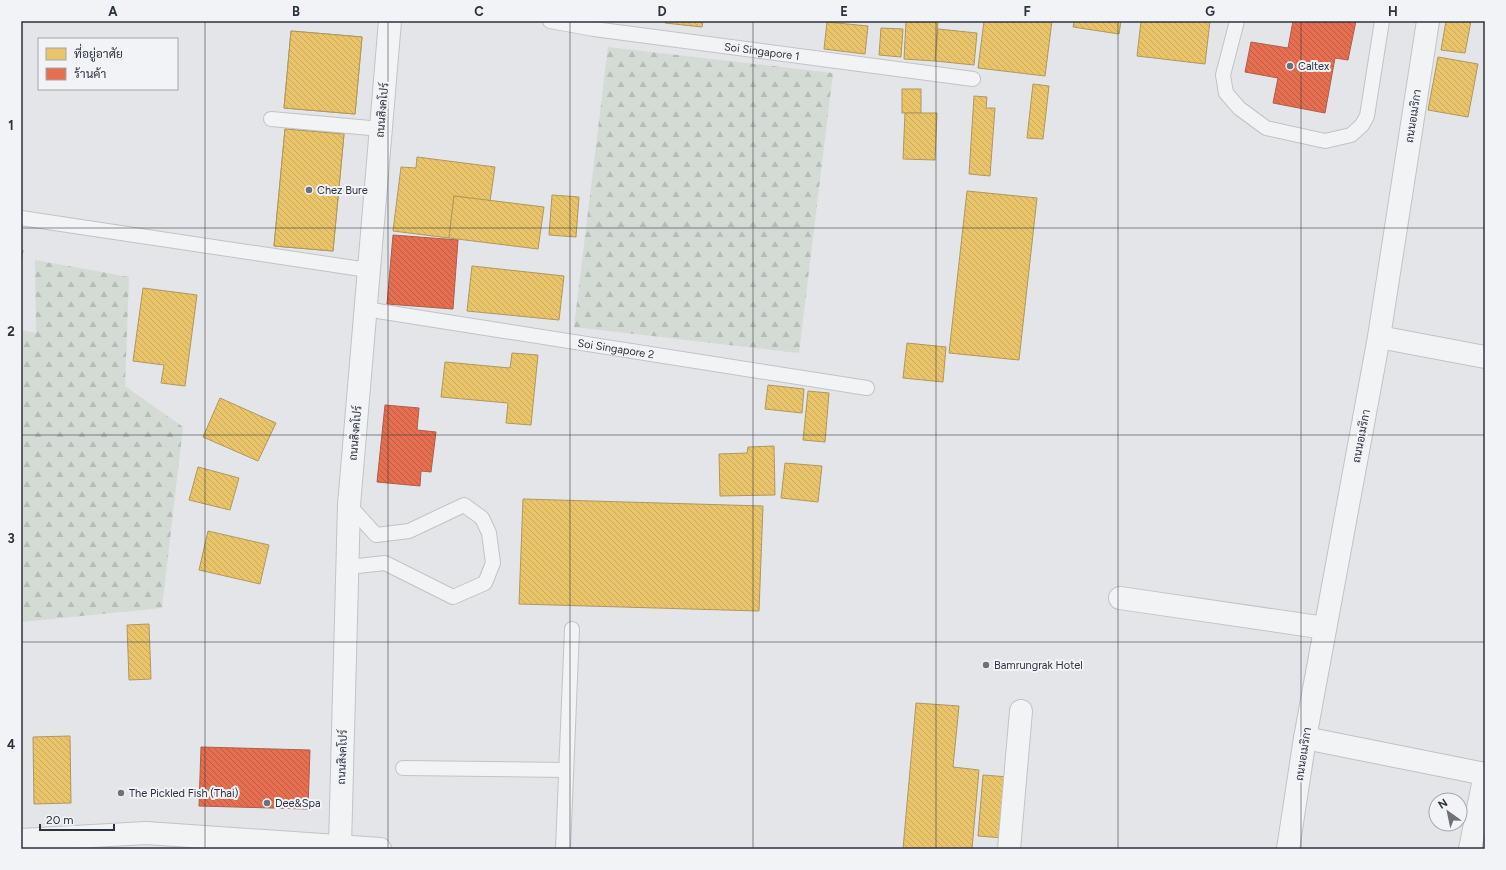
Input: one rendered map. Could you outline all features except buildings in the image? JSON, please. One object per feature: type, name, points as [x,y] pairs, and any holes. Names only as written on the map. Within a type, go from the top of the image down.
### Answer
[{"type":"street","name":"ถนนสิงคโปร์","points":[[340,846],[349,505],[390,21]]},
{"type":"street","name":"ถนนอเมริกา","points":[[1288,849],[1305,738],[1380,337],[1428,21]]},
{"type":"street","points":[[1380,337],[1485,357]]},
{"type":"street","points":[[1120,598],[1325,628]]},
{"type":"street","points":[[1009,849],[1021,711]]},
{"type":"street","points":[[1305,738],[1485,774],[1470,849]]},
{"type":"street","points":[[21,840],[146,833],[380,849]]},
{"type":"lane","name":"Soi Singapore 1","points":[[550,21],[602,30],[973,79]]},
{"type":"lane","points":[[1237,21],[1223,75],[1226,93],[1239,108],[1266,128],[1324,141],[1351,135],[1362,125],[1367,116],[1382,21]]},
{"type":"lane","points":[[271,119],[381,129]]},
{"type":"lane","points":[[21,218],[368,270]]},
{"type":"lane","name":"Soi Singapore 2","points":[[365,309],[867,388]]},
{"type":"lane","points":[[348,567],[384,563],[453,597],[485,583],[493,563],[489,533],[482,518],[464,506],[409,531],[376,535],[349,505]]},
{"type":"lane","points":[[563,849],[572,629]]},
{"type":"lane","points":[[403,768],[566,770]]},
{"type":"green space","points":[[608,47],[833,73],[799,353],[574,327]]},
{"type":"green space","points":[[35,260],[129,277],[125,386],[183,427],[162,608],[21,622],[21,330],[36,333]]},
{"type":"place","name":"Caltex","points":[[1290,66]]},
{"type":"place","name":"Chez Bure","points":[[309,190]]},
{"type":"place","name":"Bamrungrak Hotel","points":[[986,665]]},
{"type":"place","name":"The Pickled Fish (Thai)","points":[[121,793]]},
{"type":"place","name":"Dee&Spa","points":[[267,803]]}]
